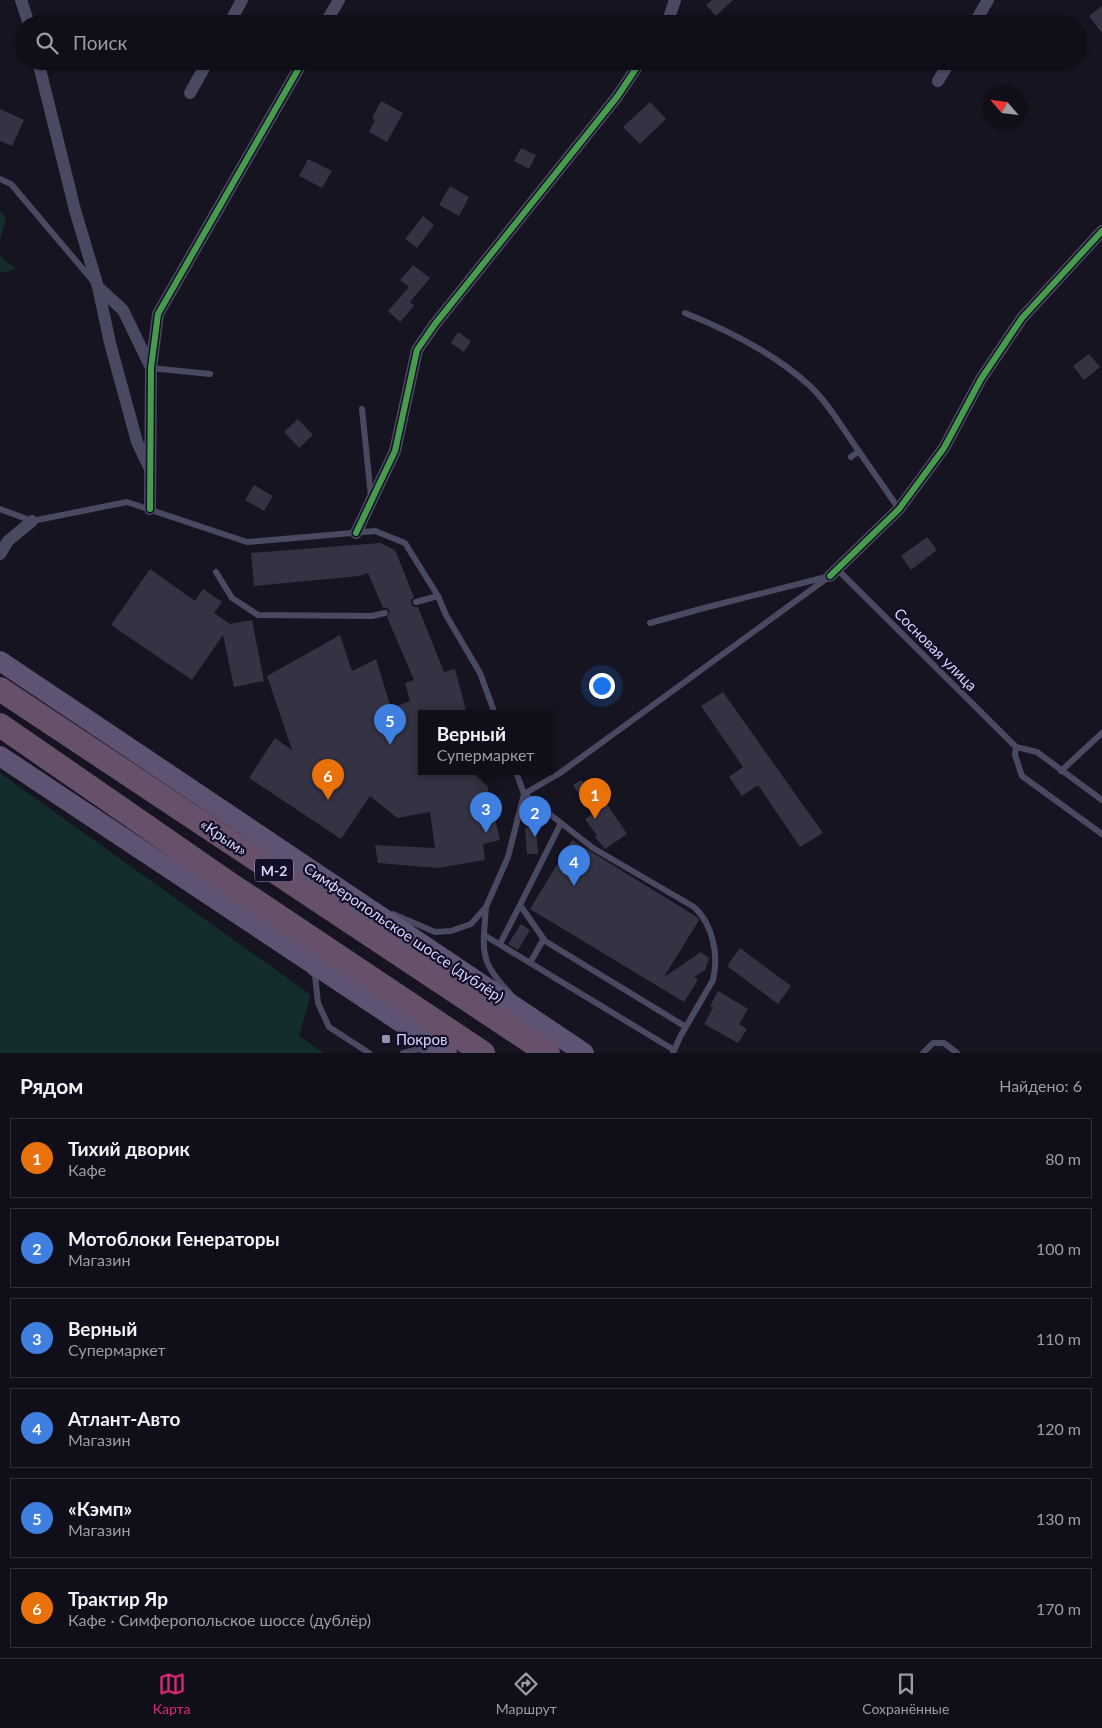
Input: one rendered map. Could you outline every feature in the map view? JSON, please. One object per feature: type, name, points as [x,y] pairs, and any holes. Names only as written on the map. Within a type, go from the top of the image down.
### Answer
[{"type":"highway","name":"«Крым»","points":[[0,689],[548,1053]]},
{"type":"highway","name":"М-2","points":[[0,725],[227,882],[483,1053]]},
{"type":"main road","name":"Симферопольское шоссе (дублёр)","points":[[0,661],[584,1053]]},
{"type":"main road","points":[[0,756],[447,1053]]},
{"type":"street","points":[[22,0],[26,15]]},
{"type":"street","points":[[234,15],[242,0]]},
{"type":"street","points":[[330,15],[339,0]]},
{"type":"street","points":[[670,15],[675,0]]},
{"type":"street","points":[[979,15],[988,0]]},
{"type":"street","points":[[40,70],[75,210],[98,287],[110,344],[137,442],[150,469]]},
{"type":"street","points":[[190,93],[203,70]]},
{"type":"street","points":[[150,510],[151,368],[158,314],[298,70]]},
{"type":"street","points":[[356,533],[395,451],[417,350],[434,324],[617,97],[635,70]]},
{"type":"street","points":[[938,81],[945,70]]},
{"type":"street","points":[[834,573],[899,509],[944,448],[981,379],[1022,318],[1102,231]]},
{"type":"street","points":[[98,287],[123,310],[151,368]]},
{"type":"street","points":[[0,554],[8,541],[32,521]]},
{"type":"lane","points":[[0,179],[11,184],[98,287]]},
{"type":"lane","points":[[685,313],[718,326],[777,360],[811,386],[899,509]]},
{"type":"lane","points":[[151,368],[210,374]]},
{"type":"lane","points":[[362,409],[371,501]]},
{"type":"lane","points":[[851,457],[859,451]]},
{"type":"lane","points":[[0,509],[32,521],[127,502],[247,542],[374,531],[405,543],[438,596],[446,615],[480,672],[494,710]]},
{"type":"lane","points":[[216,572],[232,598],[258,615],[372,616],[385,613]]},
{"type":"lane","points":[[650,623],[834,573]]},
{"type":"lane","points":[[350,897],[435,932],[451,931],[472,924],[486,907],[508,857],[524,794],[560,773],[834,573]]},
{"type":"lane","name":"Сосновая улица","points":[[834,573],[1016,747]]},
{"type":"lane","points":[[416,602],[438,596]]},
{"type":"lane","points":[[1061,770],[1102,732]]},
{"type":"lane","points":[[1102,800],[1037,752],[1016,747],[1015,755],[1022,776],[1102,834]]},
{"type":"lane","points":[[484,935],[674,1052],[713,980],[715,972],[715,951],[704,918],[694,907],[598,850],[561,823],[524,794],[517,775]]},
{"type":"lane","points":[[500,944],[561,823]]},
{"type":"lane","points":[[520,905],[543,940],[686,1027]]},
{"type":"lane","points":[[486,907],[485,957],[495,978],[541,1024]]},
{"type":"lane","points":[[258,928],[315,975],[318,1003],[329,1027],[369,1053]]},
{"type":"lane","points":[[530,963],[543,940]]},
{"type":"lane","points":[[923,1053],[933,1042],[944,1044],[957,1053]]},
{"type":"lane","points":[[403,1053],[419,1049],[428,1053]]},
{"type":"green space","points":[[0,210],[6,218],[0,240]]},
{"type":"green space","points":[[0,256],[16,269],[0,273]]},
{"type":"green space","points":[[0,773],[311,995],[299,1036],[324,1053],[0,1053]]},
{"type":"building","points":[[712,0],[733,0],[717,15],[706,5]]},
{"type":"building","points":[[1102,6],[1102,33],[1089,16]]},
{"type":"building","points":[[381,101],[403,113],[387,142],[369,132],[375,120],[372,118]]},
{"type":"building","points":[[650,102],[666,119],[640,144],[623,127]]},
{"type":"building","points":[[0,109],[24,120],[12,146],[0,141]]},
{"type":"building","points":[[521,148],[536,155],[529,169],[514,161]]},
{"type":"building","points":[[308,159],[332,171],[322,188],[299,176]]},
{"type":"building","points":[[450,186],[469,197],[459,216],[439,205]]},
{"type":"building","points":[[423,216],[434,225],[417,248],[405,239]]},
{"type":"building","points":[[413,265],[430,278],[410,302],[414,306],[400,322],[388,311],[409,287],[400,280]]},
{"type":"building","points":[[458,332],[471,341],[464,352],[451,343]]},
{"type":"building","points":[[1089,354],[1100,367],[1084,380],[1073,366]]},
{"type":"building","points":[[298,419],[313,435],[299,448],[284,432]]},
{"type":"building","points":[[254,485],[273,496],[264,511],[245,500]]},
{"type":"building","points":[[927,537],[937,550],[911,570],[901,556]]},
{"type":"building","points":[[380,543],[395,550],[414,597],[411,600],[411,604],[414,607],[418,607],[444,672],[455,669],[466,710],[418,710],[418,775],[485,775],[500,840],[483,844],[485,860],[438,868],[378,863],[375,845],[435,848],[430,812],[397,818],[370,796],[341,839],[249,778],[275,738],[292,750],[267,676],[340,635],[352,671],[376,659],[391,708],[410,701],[405,683],[414,680],[387,617],[390,611],[387,608],[383,608],[368,573],[359,576],[254,586],[251,553]]},
{"type":"building","points":[[150,569],[195,601],[203,589],[222,602],[214,613],[230,624],[252,620],[264,681],[234,687],[223,635],[192,680],[111,625]]},
{"type":"building","points":[[723,692],[823,833],[800,847],[758,785],[742,796],[729,777],[743,767],[701,706]]},
{"type":"building","points":[[581,780],[600,808],[607,804],[627,834],[605,849],[595,837],[597,836],[585,819],[593,814],[573,785]]},
{"type":"building","points":[[536,827],[538,854],[527,854],[525,828]]},
{"type":"building","points":[[572,840],[697,917],[699,920],[664,977],[701,952],[709,958],[705,970],[694,977],[698,980],[684,1002],[530,909]]},
{"type":"building","points":[[521,924],[530,930],[518,950],[508,944]]},
{"type":"building","points":[[740,948],[791,986],[778,1004],[727,966]]},
{"type":"building","points":[[718,991],[748,1009],[739,1024],[747,1029],[738,1043],[704,1024],[713,1008],[710,1006]]},
{"type":"cycle path","points":[[150,509],[151,368],[158,314],[298,70]]},
{"type":"cycle path","points":[[356,533],[395,451],[417,350],[435,324],[617,97],[635,70]]},
{"type":"cycle path","points":[[830,576],[899,509],[944,448],[981,379],[1022,318],[1102,231]]},
{"type":"place","name":"«Кэмп»","points":[[390,745]]},
{"type":"place","name":"Трактир Яр","points":[[328,800]]},
{"type":"place","name":"Тихий дворик","points":[[595,819]]},
{"type":"place","name":"Верный","points":[[486,833]]},
{"type":"place","name":"Мотоблоки Генераторы","points":[[535,837]]},
{"type":"place","name":"Атлант-Авто","points":[[574,886]]},
{"type":"place","name":"Покров","points":[[386,1039]]}]
